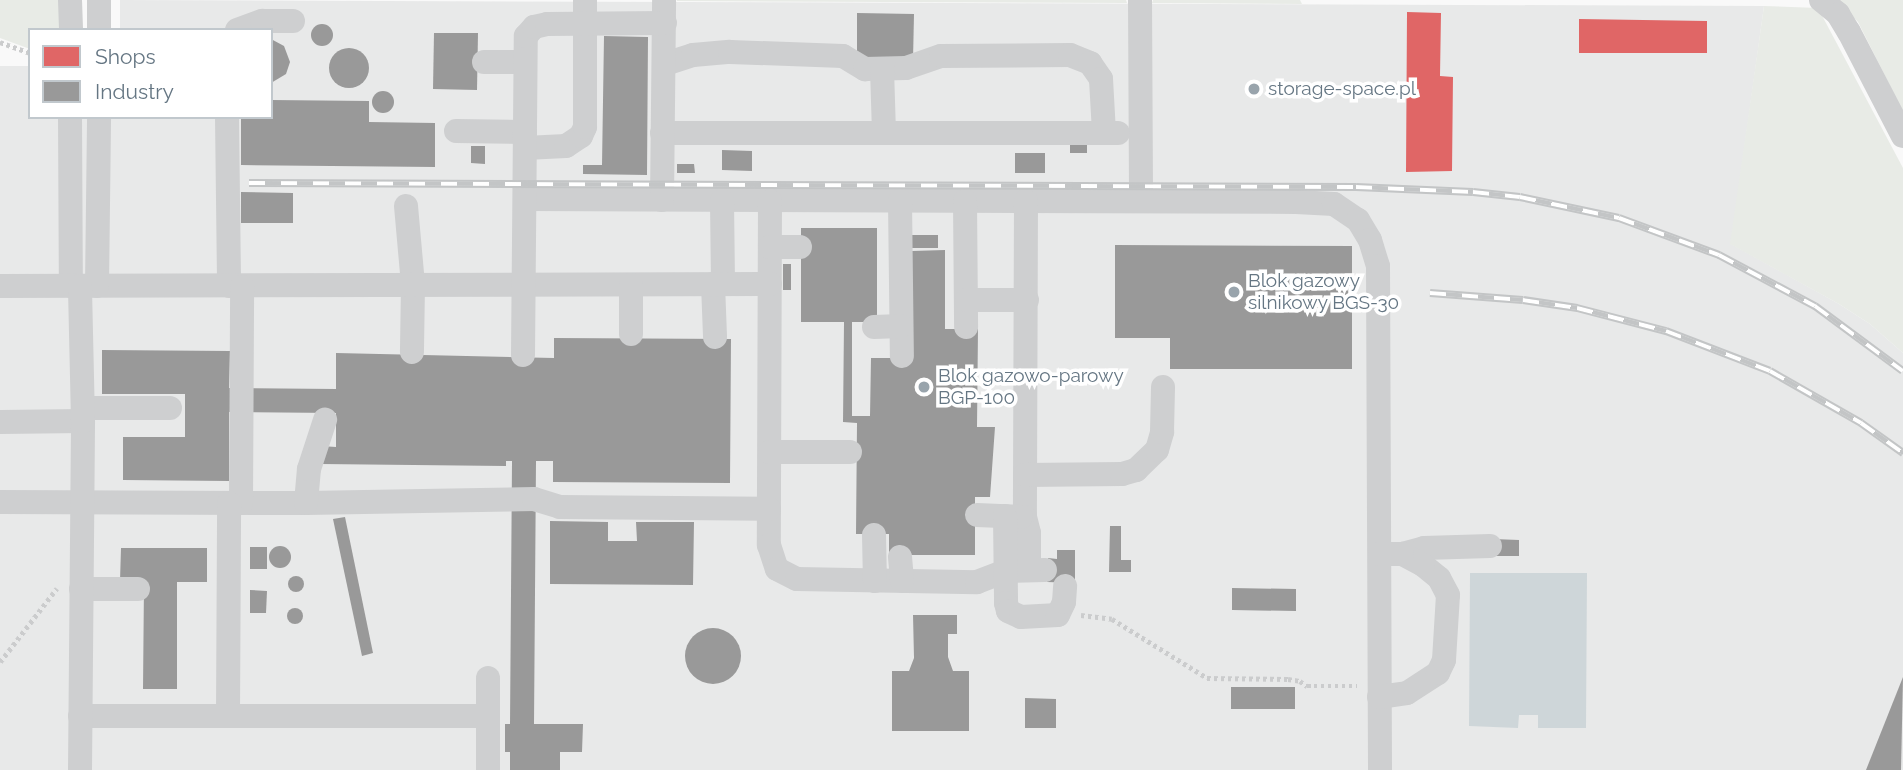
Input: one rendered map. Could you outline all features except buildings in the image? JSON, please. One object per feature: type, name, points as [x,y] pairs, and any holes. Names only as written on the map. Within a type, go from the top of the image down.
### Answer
[{"type":"street","points":[[71,0],[71,28]]},
{"type":"street","points":[[99,0],[99,28]]},
{"type":"street","points":[[1140,0],[1140,201]]},
{"type":"street","points":[[1824,2],[1849,32],[1903,136]]},
{"type":"street","points":[[456,131],[525,140],[554,149],[566,146],[582,136],[587,110],[585,11]]},
{"type":"street","points":[[523,355],[527,200],[524,43],[534,27],[585,11],[665,12],[662,200]]},
{"type":"street","points":[[241,28],[250,23],[293,21]]},
{"type":"street","points":[[662,133],[1111,133],[1101,79],[1090,63],[1080,57],[1059,54],[941,56],[906,68],[865,69],[844,56],[730,52],[693,55],[665,64]]},
{"type":"street","points":[[484,62],[524,62]]},
{"type":"street","points":[[882,69],[884,132]]},
{"type":"street","points":[[70,119],[83,286],[80,770]]},
{"type":"street","points":[[83,286],[99,119]]},
{"type":"street","points":[[227,119],[235,286],[235,503],[219,555],[228,715]]},
{"type":"street","points":[[527,200],[1140,201],[1334,205],[1358,220],[1370,240],[1378,267],[1391,554],[1379,692],[1380,770]]},
{"type":"street","points":[[715,337],[722,201]]},
{"type":"street","points":[[770,201],[769,509],[771,557],[777,569],[786,576],[797,579],[902,582],[977,582],[1026,570]]},
{"type":"street","points":[[900,201],[902,356]]},
{"type":"street","points":[[965,201],[967,327]]},
{"type":"street","points":[[1026,201],[1025,475],[1015,516],[1026,570],[1006,603],[1013,616],[1058,615],[1064,602],[1065,586]]},
{"type":"street","points":[[406,206],[412,285],[412,352]]},
{"type":"street","points":[[770,247],[800,247]]},
{"type":"street","points":[[0,286],[770,284]]},
{"type":"street","points":[[631,285],[631,334]]},
{"type":"street","points":[[967,300],[1027,300]]},
{"type":"street","points":[[874,327],[901,326]]},
{"type":"street","points":[[1025,475],[1122,474],[1136,470],[1157,450],[1163,432],[1163,387]]},
{"type":"street","points":[[1,422],[170,408]]},
{"type":"street","points":[[306,503],[309,469],[325,420]]},
{"type":"street","points":[[769,452],[850,453]]},
{"type":"street","points":[[0,502],[306,503],[534,499],[560,507],[769,509]]},
{"type":"street","points":[[977,515],[1015,516]]},
{"type":"street","points":[[874,535],[875,581]]},
{"type":"street","points":[[1391,554],[1424,548],[1490,546]]},
{"type":"street","points":[[1379,692],[1401,695],[1438,673],[1444,660],[1448,595],[1439,578],[1391,554]]},
{"type":"street","points":[[901,557],[902,582]]},
{"type":"street","points":[[81,581],[138,589]]},
{"type":"street","points":[[488,678],[488,770]]},
{"type":"street","points":[[80,716],[488,716]]},
{"type":"path","points":[[0,42],[28,52]]},
{"type":"path","points":[[0,662],[69,572],[81,581]]},
{"type":"path","points":[[1058,615],[1112,619],[1207,678],[1288,679],[1300,681],[1307,686],[1379,692]]},
{"type":"shaded area","points":[[0,0],[64,0],[64,28],[28,28],[28,48],[0,38]]},
{"type":"shaded area","points":[[120,0],[1764,6],[1731,244],[1839,304],[1870,324],[1903,353],[1903,770],[0,770],[0,66],[28,66],[28,119],[273,119],[273,28],[120,28]]},
{"type":"shaded area","points":[[1126,0],[1127,3],[677,1]]},
{"type":"shaded area","points":[[1153,0],[1300,0],[1302,4],[1152,3]]},
{"type":"shaded area","points":[[1838,0],[1903,0],[1903,112],[1858,22]]},
{"type":"shaded area","points":[[1764,6],[1818,8],[1903,168],[1903,353],[1870,324],[1839,304],[1730,244]]},
{"type":"shaded area","points":[[1470,573],[1587,573],[1586,728],[1538,728],[1538,715],[1519,715],[1518,728],[1469,726]]},
{"type":"railway","points":[[249,183],[1356,187],[1473,192],[1520,197],[1619,218],[1719,255],[1815,306],[1903,371]]},
{"type":"railway","points":[[1430,293],[1523,300],[1577,308],[1666,331],[1770,371],[1861,423],[1903,453]]},
{"type":"place","name":"storage-space.pl","points":[[1254,89]]},
{"type":"place","name":"Blok gazowy silnikowy BGS-30","points":[[1234,292]]},
{"type":"place","name":"Blok gazowo-parowy BGP-100","points":[[924,387]]}]
